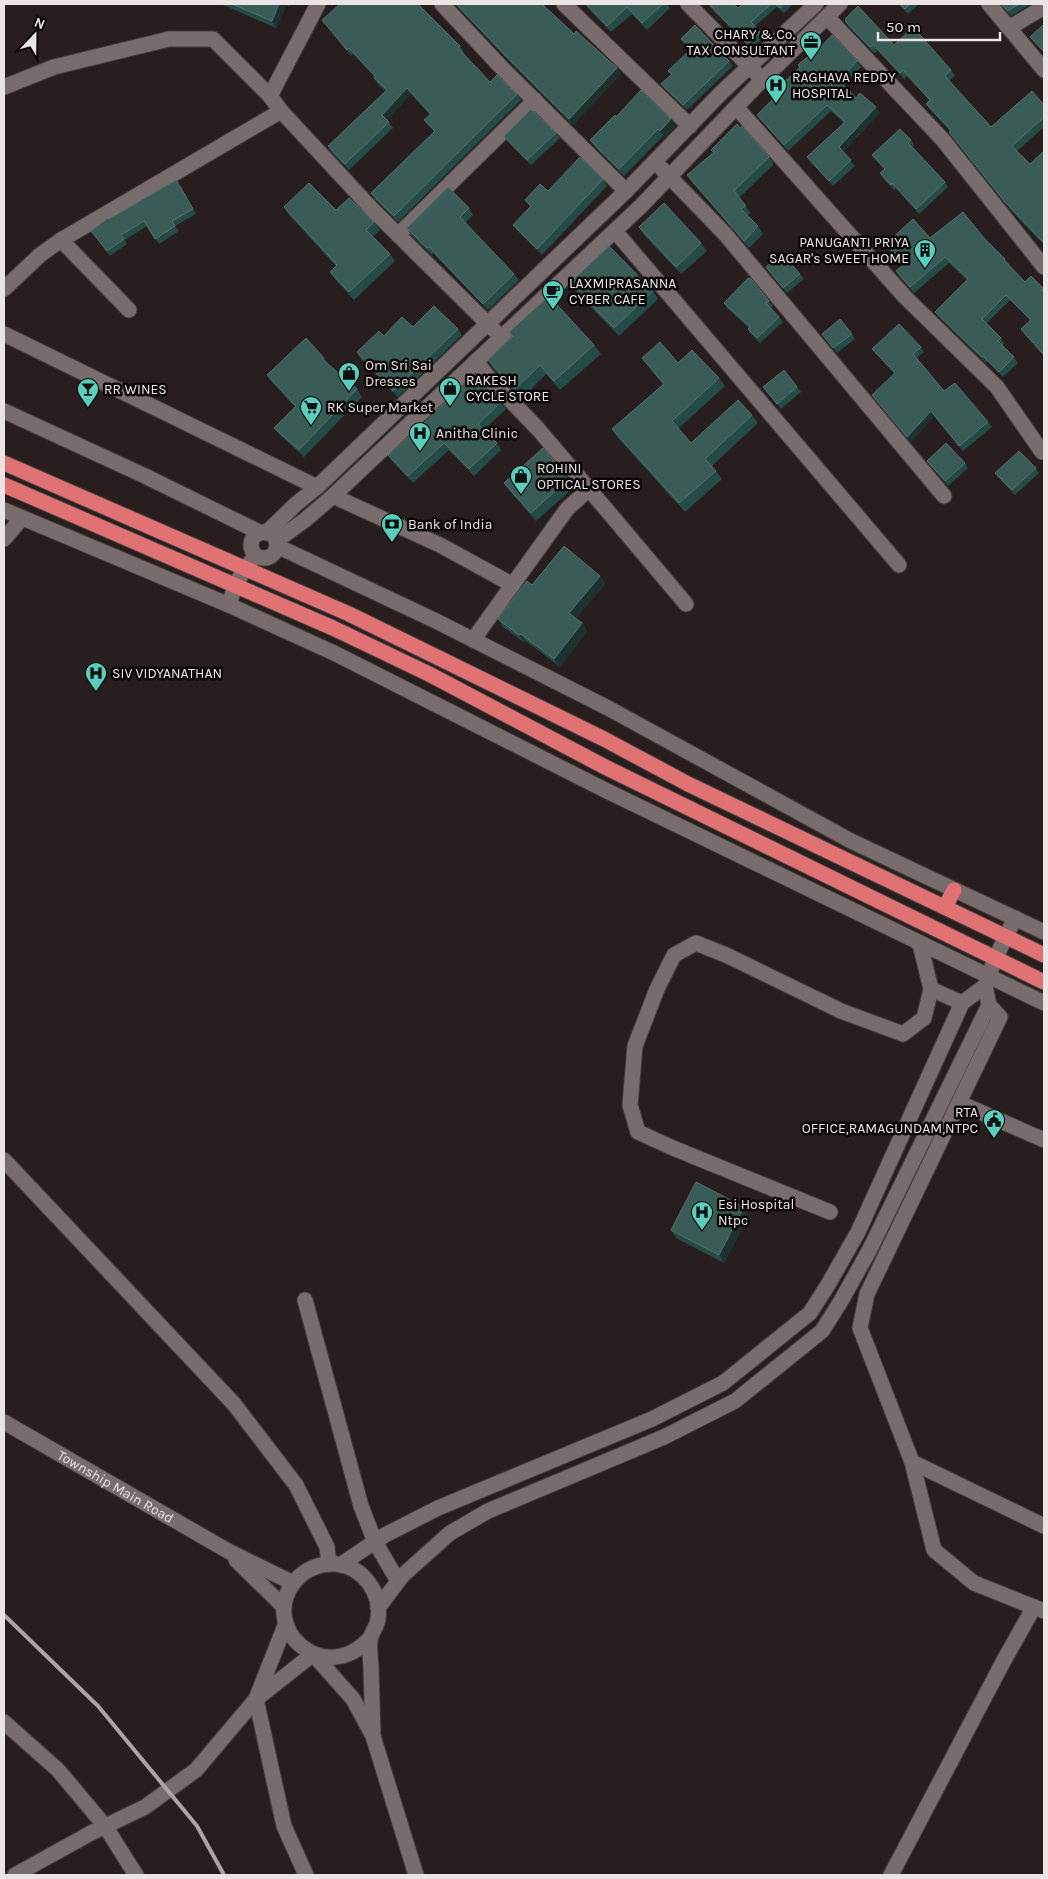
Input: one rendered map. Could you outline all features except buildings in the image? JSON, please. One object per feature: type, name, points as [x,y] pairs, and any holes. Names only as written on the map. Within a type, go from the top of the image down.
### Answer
[{"type":"highway","points":[[4,463],[349,614],[604,739],[688,784],[1044,955]]},
{"type":"highway","points":[[4,485],[333,628],[490,706],[605,768],[1044,982]]},
{"type":"highway","points":[[945,907],[954,890]]},
{"type":"street","points":[[270,96],[318,4]]},
{"type":"street","points":[[442,4],[501,67],[626,191]]},
{"type":"street","points":[[564,4],[690,126]]},
{"type":"street","points":[[688,4],[764,79]]},
{"type":"street","points":[[270,538],[296,504],[317,487],[626,191],[722,92],[815,4]]},
{"type":"street","points":[[270,538],[274,553],[268,557],[256,555],[252,549],[252,541],[257,534],[270,538],[305,520],[333,496],[615,231],[840,4]]},
{"type":"street","points":[[989,4],[1044,70]]},
{"type":"street","points":[[1009,28],[1044,8]]},
{"type":"street","points":[[827,16],[943,140],[1044,267]]},
{"type":"street","points":[[4,87],[54,67],[169,39],[199,38],[213,40],[270,96],[280,111],[398,235],[488,323],[500,338]]},
{"type":"street","points":[[398,235],[535,100]]},
{"type":"street","points":[[737,108],[905,297],[997,387],[1042,452]]},
{"type":"street","points":[[4,289],[40,255],[61,240],[280,111]]},
{"type":"street","points":[[654,161],[725,234],[944,496]]},
{"type":"street","points":[[615,231],[899,565]]},
{"type":"street","points":[[61,240],[129,310]]},
{"type":"street","points":[[4,334],[317,487]]},
{"type":"street","points":[[476,361],[488,377],[538,429],[589,488],[686,604]]},
{"type":"street","points":[[4,410],[145,476],[608,708],[851,841],[1044,932]]},
{"type":"street","points":[[473,640],[567,509],[589,488]]},
{"type":"street","points":[[333,496],[440,545],[513,585]]},
{"type":"street","points":[[4,510],[229,605],[334,652],[603,789],[920,944],[987,981],[1044,1003]]},
{"type":"street","points":[[4,539],[22,518]]},
{"type":"street","points":[[229,605],[235,586],[244,569],[256,555]]},
{"type":"street","points":[[378,1608],[398,1581],[450,1534],[488,1511],[664,1437],[735,1401],[822,1331],[870,1249],[988,1005],[987,981],[995,959],[1015,918]]},
{"type":"street","points":[[830,1212],[638,1132],[630,1105],[635,1046],[657,989],[674,955],[696,943],[726,955],[841,1011],[903,1034],[924,1018],[931,988],[920,944]]},
{"type":"street","points":[[416,1875],[373,1736],[353,1699],[313,1654],[296,1642],[286,1623],[284,1607],[293,1583],[309,1569],[335,1564],[438,1508],[652,1419],[723,1383],[810,1313],[829,1284],[858,1232],[962,1003],[987,981]]},
{"type":"street","points":[[931,988],[962,1003]]},
{"type":"street","points":[[891,1875],[1004,1662],[1039,1609],[974,1583],[934,1550],[912,1462],[860,1328],[867,1294],[1000,1017],[988,1005]]},
{"type":"street","points":[[960,1102],[1044,1140]]},
{"type":"street","points":[[4,1160],[234,1404],[296,1485],[335,1564],[359,1573],[367,1580],[375,1593],[378,1608],[378,1619],[370,1638],[373,1736]]},
{"type":"street","points":[[305,1300],[361,1506],[375,1542],[398,1581]]},
{"type":"street","name":"Township Main Road","points":[[4,1422],[228,1551],[293,1583]]},
{"type":"street","points":[[912,1462],[1044,1526]]},
{"type":"street","name":"Township Main Road","points":[[228,1551],[284,1607]]},
{"type":"street","points":[[286,1623],[256,1698],[284,1826],[306,1875]]},
{"type":"street","points":[[15,1875],[105,1826],[145,1807],[196,1770],[256,1698],[313,1654],[334,1658],[344,1656],[354,1652],[370,1638]]},
{"type":"street","points":[[4,1722],[58,1770],[105,1826],[136,1875]]},
{"type":"railway","points":[[4,1615],[98,1706],[197,1826],[224,1875]]},
{"type":"place","name":"CHARY & Co. TAX CONSULTANT","points":[[811,61]]},
{"type":"place","name":"RAGHAVA REDDY HOSPITAL","points":[[776,104]]},
{"type":"place","name":"PANUGANTI PRIYA SAGAR's SWEET HOME","points":[[925,269]]},
{"type":"place","name":"LAXMIPRASANNA CYBER CAFE","points":[[553,310]]},
{"type":"place","name":"Om Sri Sai Dresses","points":[[349,392]]},
{"type":"place","name":"RAKESH CYCLE STORE","points":[[450,407]]},
{"type":"place","name":"RR WINES","points":[[88,408]]},
{"type":"place","name":"RK Super Market","points":[[311,426]]},
{"type":"place","name":"Anitha Clinic","points":[[420,452]]},
{"type":"place","name":"ROHINI OPTICAL STORES","points":[[521,495]]},
{"type":"place","name":"Bank of India","points":[[392,543]]},
{"type":"place","name":"SIV VIDYANATHAN","points":[[96,692]]},
{"type":"place","name":"RTA OFFICE,RAMAGUNDAM,NTPC","points":[[994,1139]]},
{"type":"place","name":"Esi Hospital Ntpc","points":[[702,1231]]}]
